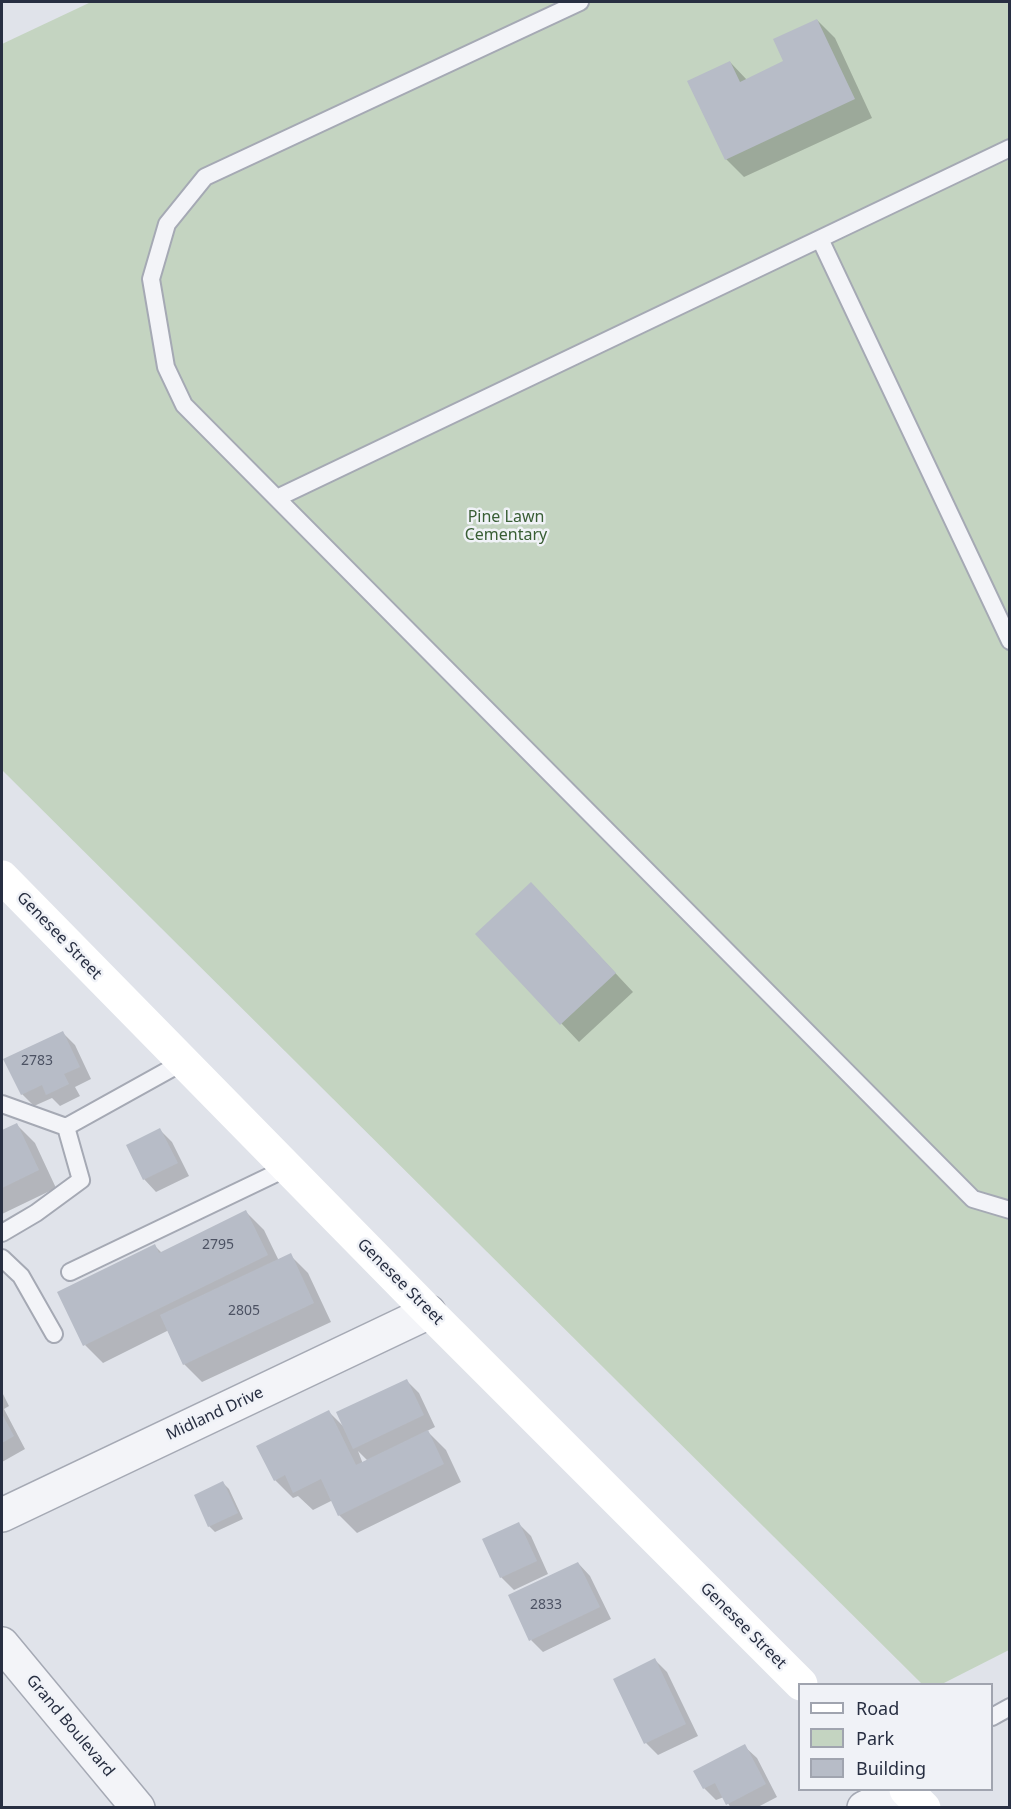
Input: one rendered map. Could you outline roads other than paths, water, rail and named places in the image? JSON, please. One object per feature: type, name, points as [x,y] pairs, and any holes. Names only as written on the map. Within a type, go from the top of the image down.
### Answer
[{"type":"main road","name":"Genesee Street","points":[[2,877],[429,1312],[800,1683]]},
{"type":"main road","points":[[907,1791],[924,1808]]},
{"type":"street","name":"Midland Drive","points":[[2,1515],[429,1312]]},
{"type":"street","name":"Grand Boulevard","points":[[2,1644],[138,1808]]},
{"type":"street","points":[[864,1808],[899,1791]]},
{"type":"lane","points":[[580,2],[205,177],[167,224],[151,279],[165,367],[184,405],[972,1199],[1010,1210]]},
{"type":"lane","points":[[277,498],[1010,148]]},
{"type":"lane","points":[[820,239],[1010,641]]},
{"type":"lane","points":[[2,1104],[66,1127],[183,1062]]},
{"type":"lane","points":[[2,1233],[36,1214],[81,1180],[66,1127]]},
{"type":"lane","points":[[70,1272],[287,1168]]},
{"type":"lane","points":[[2,1258],[21,1276],[54,1334]]},
{"type":"lane","points":[[993,1716],[1010,1707]]},
{"type":"park label","name":"Pine Lawn Cementary","points":[[506,526]]}]
